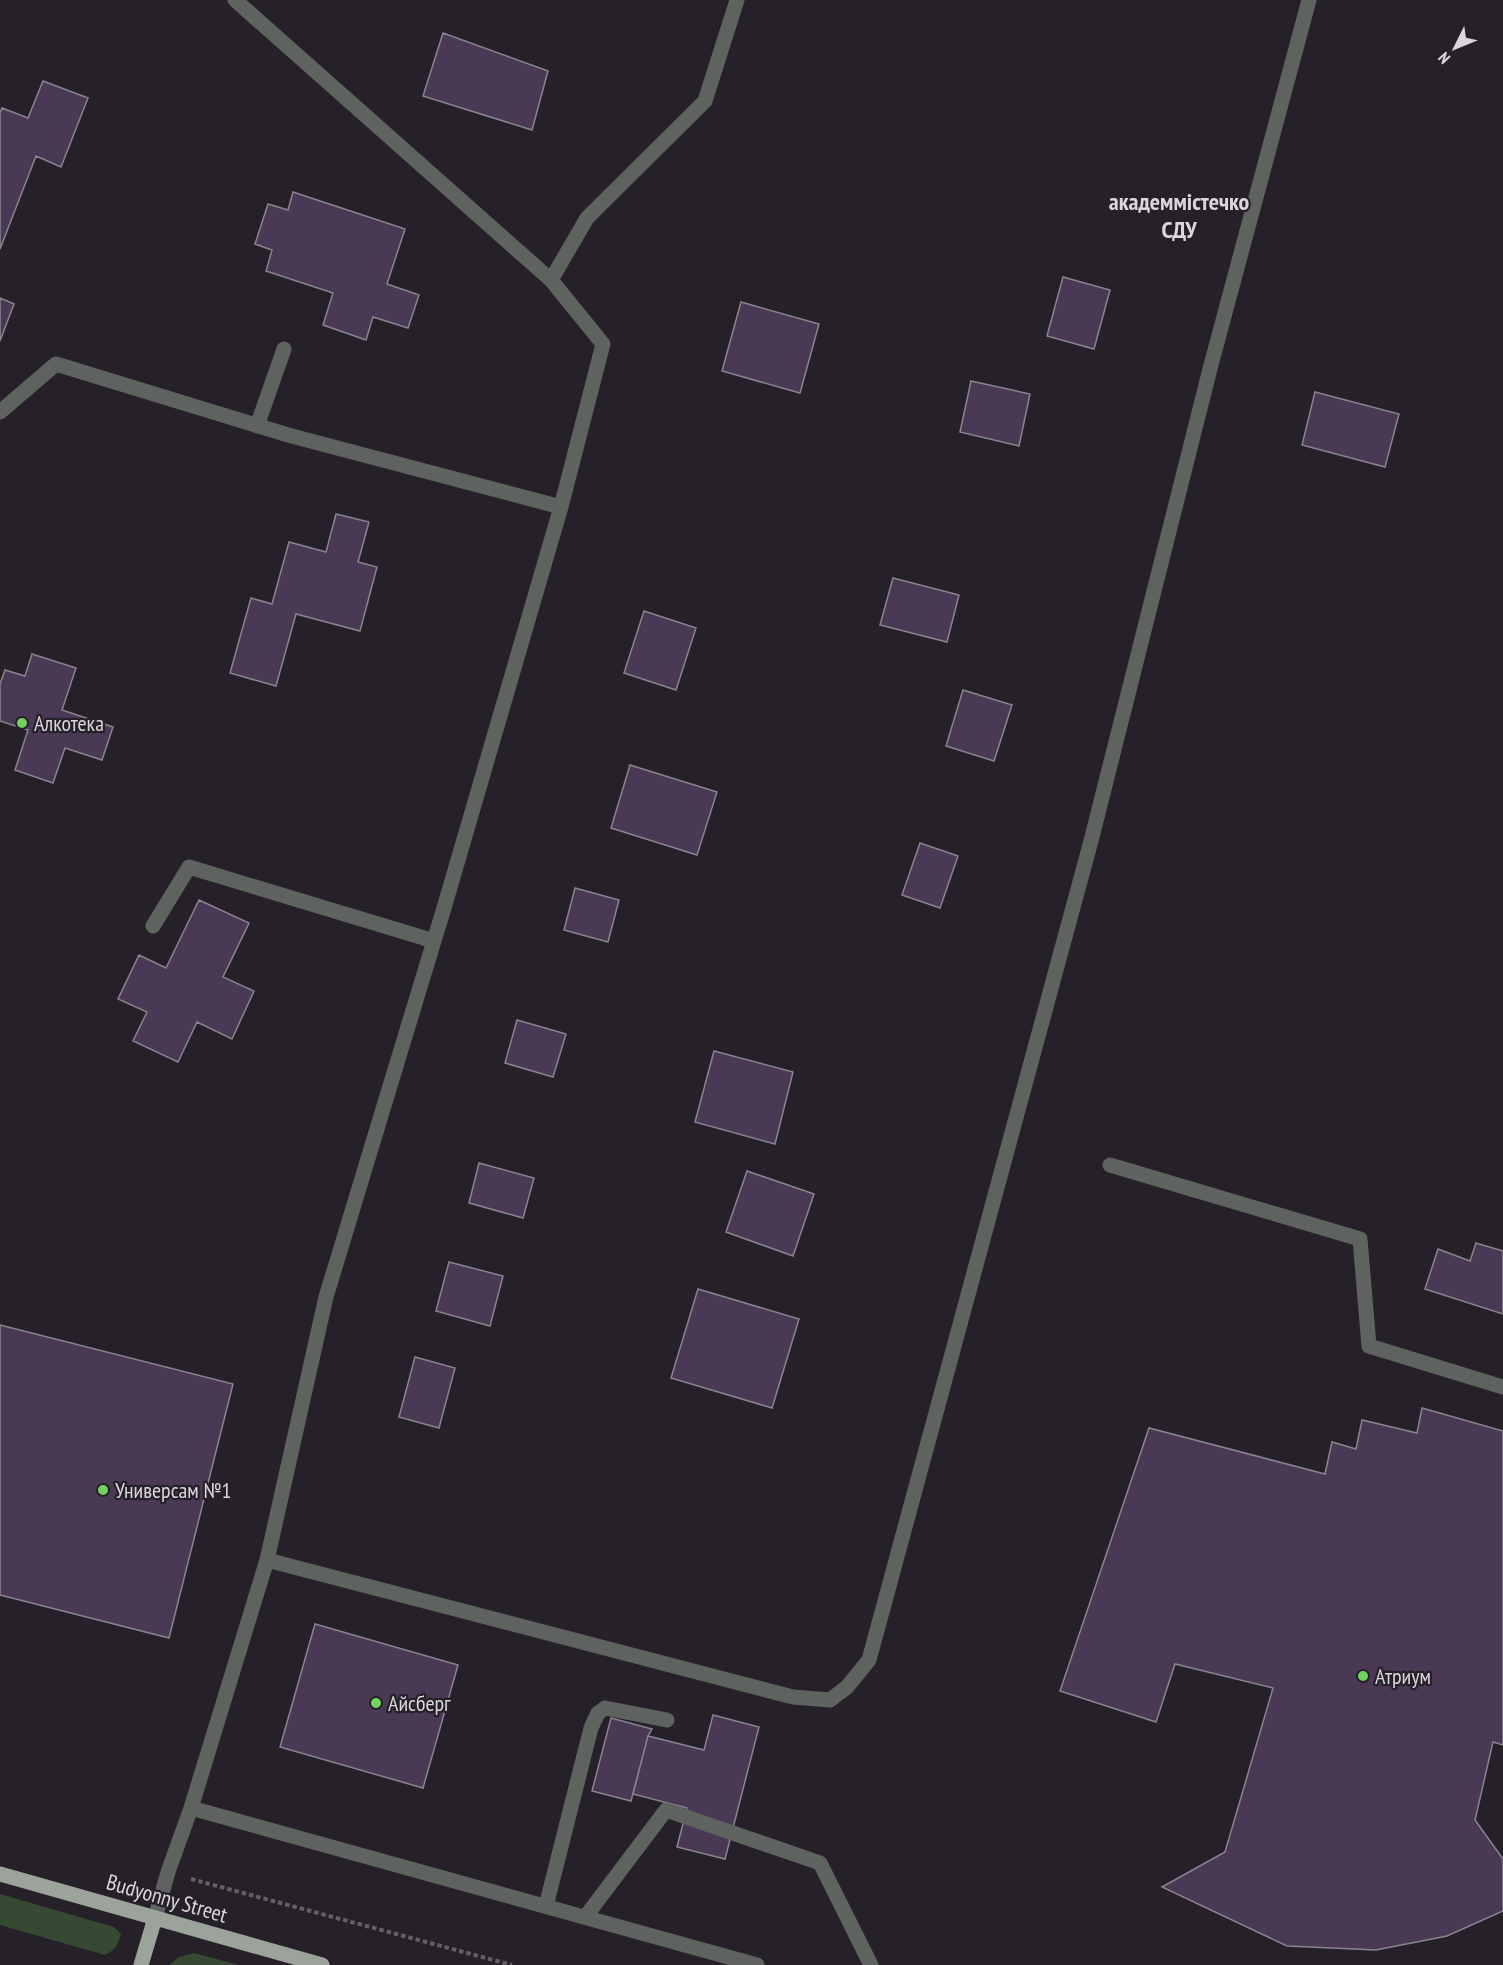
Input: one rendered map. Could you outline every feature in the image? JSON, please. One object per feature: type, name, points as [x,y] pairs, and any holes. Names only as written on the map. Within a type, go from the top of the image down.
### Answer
[{"type":"main road","name":"Budyonny Street","points":[[0,1874],[322,1965]]},
{"type":"main road","points":[[141,1965],[155,1918]]},
{"type":"street","points":[[155,1918],[267,1560],[326,1297],[434,942],[561,507],[603,344],[551,280],[235,0]]},
{"type":"street","points":[[551,280],[587,218],[705,101],[737,0]]},
{"type":"street","points":[[267,1560],[793,1696],[830,1700],[847,1687],[869,1660],[1091,841],[1211,365],[1309,0]]},
{"type":"street","points":[[257,426],[284,349]]},
{"type":"street","points":[[0,412],[56,364],[257,426],[561,507]]},
{"type":"street","points":[[153,926],[189,867],[434,942]]},
{"type":"street","points":[[1110,1165],[1359,1239],[1369,1346],[1503,1387]]},
{"type":"street","points":[[546,1905],[591,1728],[598,1713],[604,1708],[667,1720]]},
{"type":"street","points":[[191,1808],[757,1965]]},
{"type":"street","points":[[586,1916],[666,1810],[820,1863],[871,1965]]},
{"type":"path","points":[[168,1872],[512,1965]]},
{"type":"green space","points":[[0,1894],[114,1927],[121,1934],[119,1941],[114,1949],[105,1955],[0,1925]]},
{"type":"green space","points":[[194,1953],[239,1965],[169,1965],[179,1957]]},
{"type":"building","points":[[443,33],[548,71],[532,130],[423,96]]},
{"type":"building","points":[[43,81],[88,98],[61,167],[36,156],[0,249],[0,113],[2,108],[28,118]]},
{"type":"building","points":[[293,192],[405,229],[387,284],[419,295],[408,328],[373,317],[366,340],[323,325],[333,293],[266,271],[272,250],[255,244],[268,204],[288,210]]},
{"type":"building","points":[[1063,277],[1110,290],[1094,349],[1047,336]]},
{"type":"building","points":[[0,298],[14,304],[0,341]]},
{"type":"building","points":[[741,302],[819,324],[800,393],[722,371]]},
{"type":"building","points":[[971,381],[1030,394],[1019,446],[960,432]]},
{"type":"building","points":[[1315,392],[1399,414],[1385,467],[1302,445]]},
{"type":"building","points":[[336,514],[369,522],[358,562],[377,567],[360,631],[296,614],[276,686],[230,673],[251,598],[272,604],[289,542],[326,552]]},
{"type":"building","points":[[893,578],[959,595],[947,642],[880,625]]},
{"type":"building","points":[[644,611],[696,628],[676,690],[624,673]]},
{"type":"building","points":[[32,654],[76,668],[62,710],[113,727],[102,760],[65,748],[53,783],[15,770],[28,730],[0,721],[0,684],[5,670],[25,676]]},
{"type":"building","points":[[963,690],[1012,705],[994,761],[946,746]]},
{"type":"building","points":[[630,765],[717,792],[697,855],[611,828]]},
{"type":"building","points":[[920,843],[958,856],[940,908],[902,895]]},
{"type":"building","points":[[575,888],[619,900],[608,942],[564,930]]},
{"type":"building","points":[[199,900],[249,923],[223,977],[254,991],[232,1039],[197,1022],[178,1062],[133,1041],[147,1012],[118,999],[139,955],[166,968]]},
{"type":"building","points":[[517,1020],[566,1034],[553,1077],[505,1063]]},
{"type":"building","points":[[714,1051],[793,1072],[775,1144],[695,1122]]},
{"type":"building","points":[[479,1163],[534,1178],[523,1218],[469,1203]]},
{"type":"building","points":[[747,1171],[814,1194],[793,1256],[726,1232]]},
{"type":"building","points":[[1476,1243],[1503,1251],[1503,1314],[1425,1289],[1438,1249],[1470,1261]]},
{"type":"building","points":[[449,1262],[503,1276],[490,1326],[436,1311]]},
{"type":"building","points":[[698,1289],[799,1319],[772,1408],[671,1378]]},
{"type":"building","name":"Универсам №1","points":[[0,1325],[233,1384],[169,1638],[0,1595]]},
{"type":"building","points":[[415,1357],[455,1368],[439,1428],[399,1417]]},
{"type":"building","name":"Атриум","points":[[1422,1408],[1503,1431],[1503,1745],[1493,1742],[1475,1820],[1503,1859],[1503,1911],[1447,1936],[1376,1950],[1287,1946],[1162,1887],[1225,1852],[1273,1688],[1175,1664],[1156,1722],[1060,1691],[1149,1428],[1325,1474],[1332,1442],[1356,1449],[1362,1420],[1417,1433]]},
{"type":"building","points":[[315,1624],[458,1665],[423,1788],[280,1747]]},
{"type":"building","points":[[713,1715],[759,1727],[725,1859],[677,1847],[687,1808],[633,1794],[648,1736],[704,1750]]},
{"type":"building","points":[[611,1718],[652,1729],[648,1736],[631,1801],[592,1791]]},
{"type":"place","name":"Алкотека","points":[[22,723]]},
{"type":"place","name":"Универсам №1","points":[[103,1490]]},
{"type":"place","name":"Атриум","points":[[1363,1676]]},
{"type":"place","name":"Айсберг","points":[[376,1703]]},
{"type":"district","name":"академмістечко СДУ","points":[[1179,215]]}]
